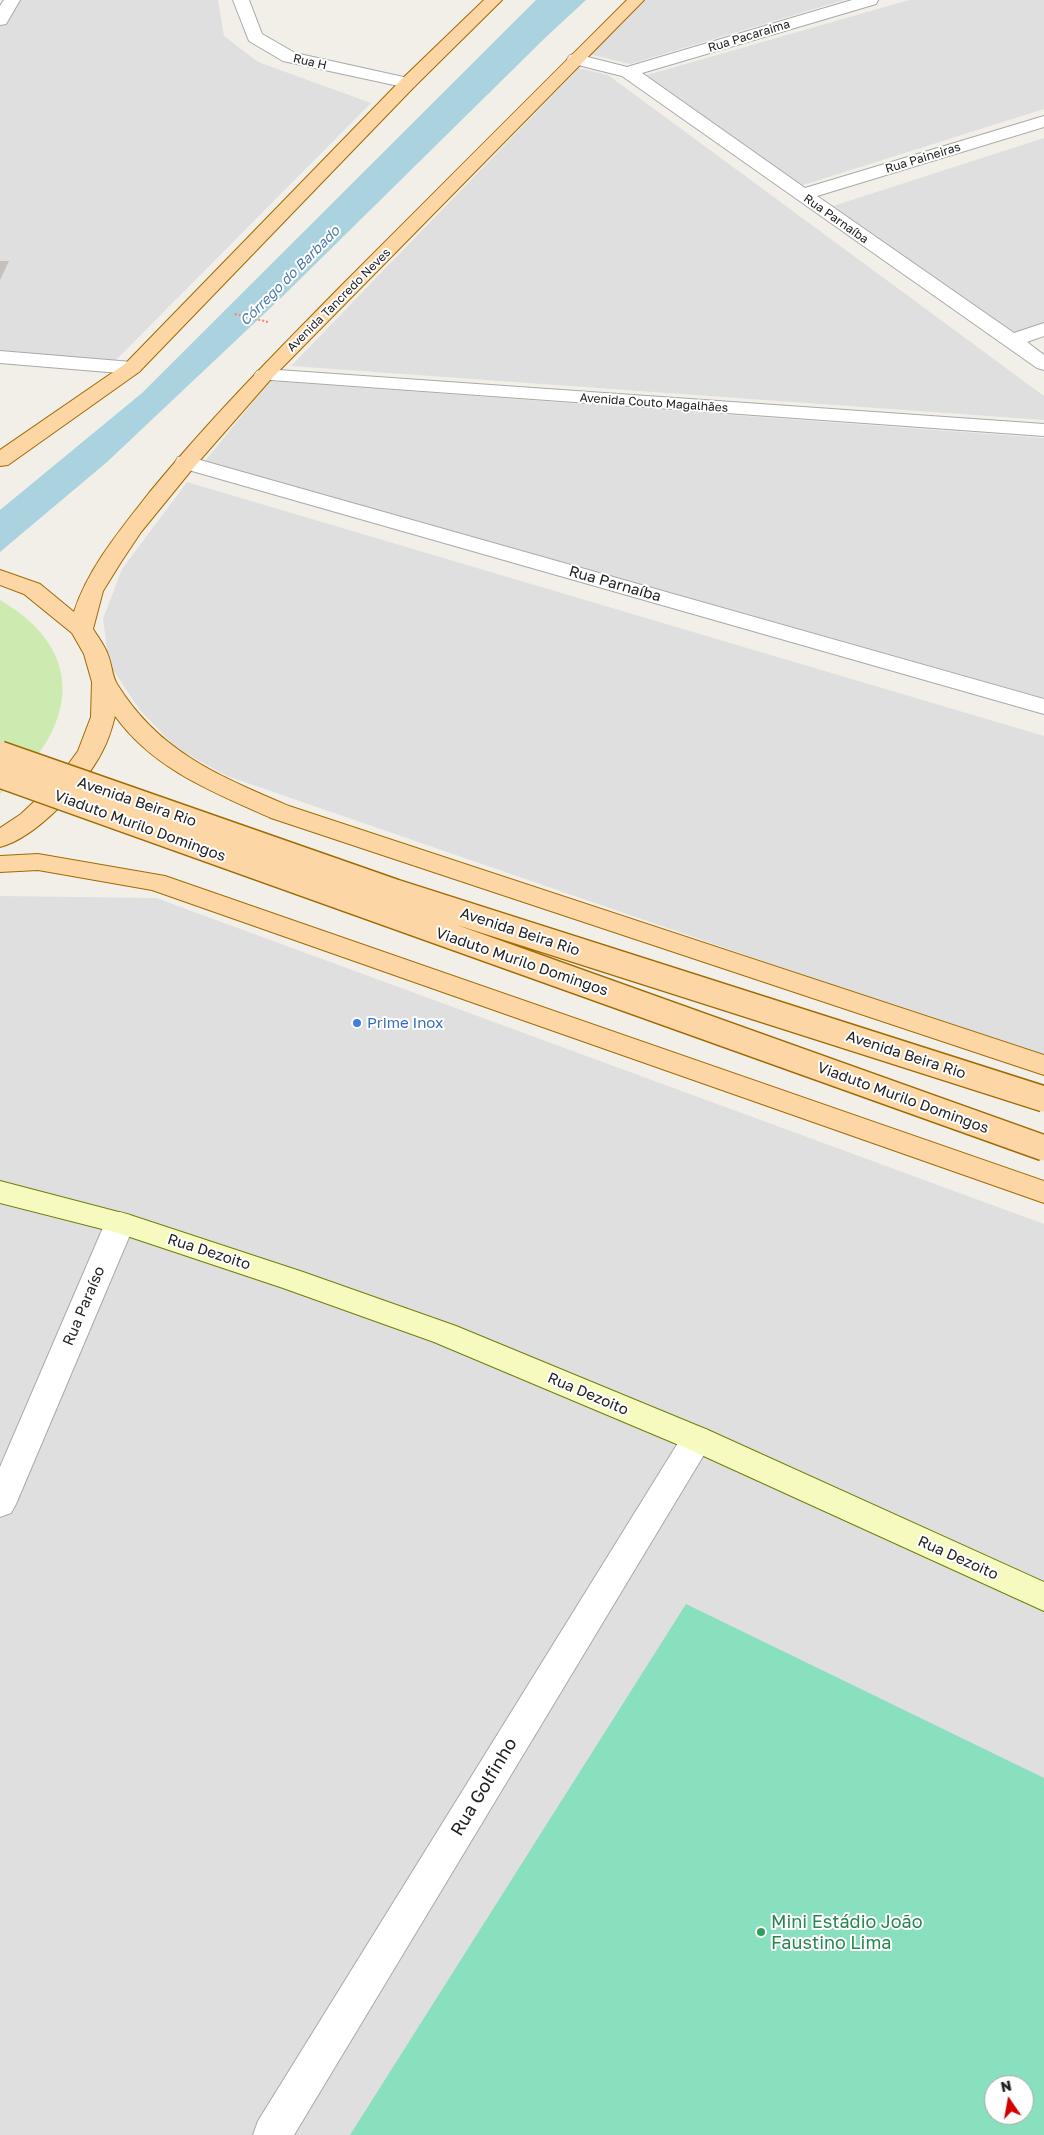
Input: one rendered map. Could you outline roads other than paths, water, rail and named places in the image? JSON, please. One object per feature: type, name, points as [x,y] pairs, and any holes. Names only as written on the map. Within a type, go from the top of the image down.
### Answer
[{"type":"main road","points":[[0,460],[132,368],[408,83],[494,0]]},
{"type":"main road","name":"Avenida Tancredo Neves","points":[[81,629],[92,591],[110,562],[186,462],[264,375],[636,0]]},
{"type":"main road","points":[[0,576],[32,589],[81,629],[96,654],[104,682],[126,716],[148,740],[170,758],[280,812],[1044,1065]]},
{"type":"main road","points":[[0,839],[30,820],[65,787],[90,752],[103,717],[104,682]]},
{"type":"main road","name":"Avenida Beira Rio","points":[[0,754],[395,892],[1044,1099]]},
{"type":"main road","name":"Viaduto Murilo Domingos","points":[[0,775],[335,897],[564,976],[1044,1148]]},
{"type":"main road","points":[[0,864],[38,862],[156,882],[1044,1192]]},
{"type":"street","points":[[0,20],[12,0]]},
{"type":"street","name":"Rua H","points":[[242,0],[255,37],[289,57],[408,83]]},
{"type":"street","name":"Rua Pacaraima","points":[[628,72],[870,0]]},
{"type":"street","points":[[576,59],[628,72]]},
{"type":"street","name":"Rua Parnaíba","points":[[628,72],[1044,364]]},
{"type":"street","name":"Rua Paineiras","points":[[802,195],[1044,121]]},
{"type":"street","points":[[1012,341],[1044,330]]},
{"type":"street","points":[[0,358],[132,368]]},
{"type":"street","name":"Avenida Couto Magalhães","points":[[264,375],[1044,430]]},
{"type":"street","name":"Rua Parnaíba","points":[[186,462],[1044,707]]},
{"type":"street","points":[[0,1192],[120,1223]]},
{"type":"street","name":"Rua Dezoito","points":[[120,1223],[293,1280],[445,1334],[697,1440],[1044,1597]]},
{"type":"street","name":"Rua Paraíso","points":[[0,1504],[120,1223]]},
{"type":"street","name":"Rua Golfinho","points":[[272,2135],[697,1440]]},
{"type":"water","name":"Córrego do Barbado","points":[[536,0],[586,0],[283,296],[107,462],[0,552],[0,510],[142,393]]},
{"type":"place","name":"Prime Inox","points":[[357,1023]]},
{"type":"place","name":"Mini Estádio João Faustino Lima","points":[[761,1932]]}]
